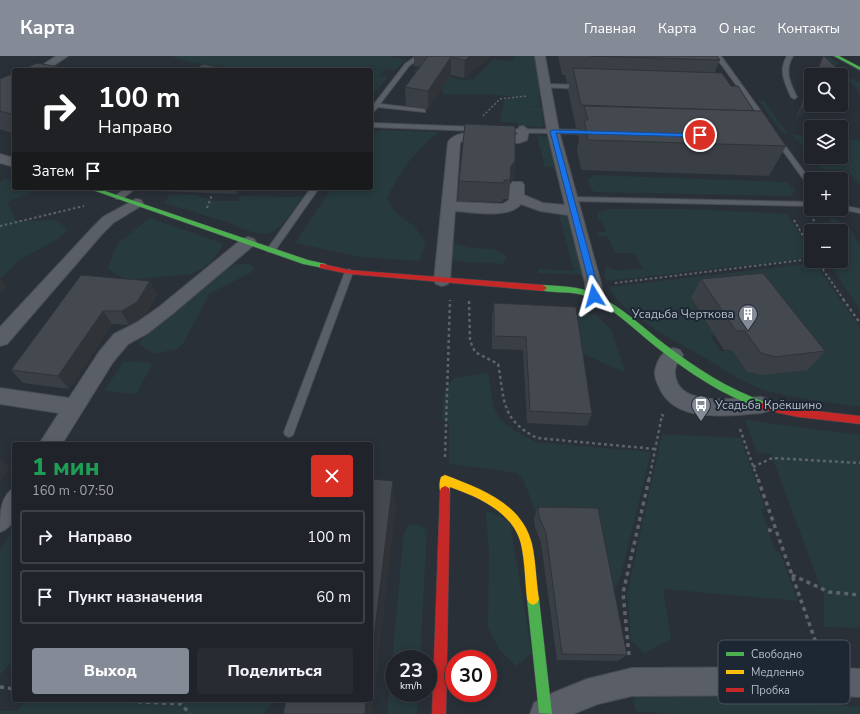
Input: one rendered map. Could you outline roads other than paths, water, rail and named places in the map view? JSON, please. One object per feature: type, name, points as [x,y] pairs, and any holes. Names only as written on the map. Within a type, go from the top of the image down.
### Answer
[{"type":"street","points":[[43,68],[63,56]]},
{"type":"street","points":[[540,56],[553,131],[574,205],[595,291],[594,296]]},
{"type":"street","points":[[836,56],[860,69]]},
{"type":"street","points":[[442,280],[454,142],[458,138],[465,136],[519,139],[523,137],[523,130]]},
{"type":"street","points":[[0,158],[12,162]]},
{"type":"street","points":[[96,190],[119,197],[134,195],[248,242],[316,265],[349,272],[577,290],[594,296],[673,355],[727,391],[761,405]]},
{"type":"street","points":[[449,206],[505,209],[513,206],[517,191],[540,207],[574,205]]},
{"type":"street","points":[[0,339],[98,230],[134,195]]},
{"type":"street","points":[[51,442],[106,356],[120,340],[142,328],[165,311],[248,242]]},
{"type":"street","points":[[673,355],[666,366],[665,374],[668,384],[679,399],[691,404],[705,407],[761,405],[860,420]]},
{"type":"street","points":[[0,396],[74,407]]},
{"type":"street","points":[[439,714],[445,480],[479,494],[504,508],[520,524],[526,543],[546,714],[573,698],[617,684],[632,682],[718,682]]},
{"type":"street","points":[[0,521],[12,502]]},
{"type":"street","points":[[850,682],[860,683]]},
{"type":"lane","points":[[373,109],[407,65],[419,56]]},
{"type":"lane","points":[[718,56],[741,92],[769,126]]},
{"type":"lane","points":[[790,56],[785,62],[784,69],[794,97]]},
{"type":"lane","points":[[545,89],[587,87]]},
{"type":"lane","points":[[376,105],[423,111]]},
{"type":"lane","points":[[373,125],[485,129]]},
{"type":"lane","points":[[493,129],[602,132]]},
{"type":"lane","points":[[766,137],[775,135],[804,176]]},
{"type":"lane","points":[[271,250],[314,190]]},
{"type":"lane","points":[[119,197],[134,195]]},
{"type":"lane","points":[[574,205],[804,204]]},
{"type":"lane","points":[[848,209],[860,212]]},
{"type":"lane","points":[[289,432],[349,272]]},
{"type":"place","name":"Усадьба Черткова","points":[[748,331]]},
{"type":"place","name":"Усадьба Крёкшино","points":[[701,422]]}]
